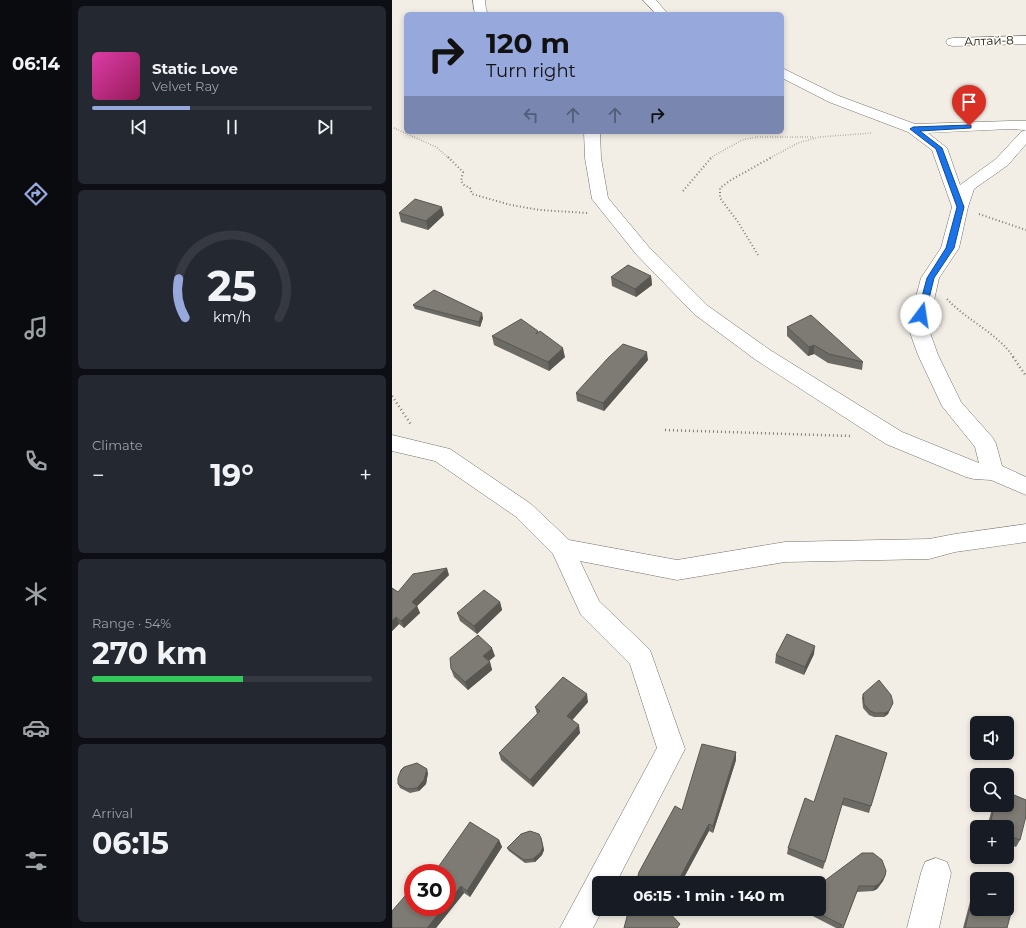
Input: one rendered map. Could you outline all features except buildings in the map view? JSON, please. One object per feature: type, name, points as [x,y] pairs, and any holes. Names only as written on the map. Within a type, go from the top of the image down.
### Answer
[{"type":"street","points":[[479,0],[482,12]]},
{"type":"street","points":[[649,0],[661,12]]},
{"type":"street","name":"Алтай-8","points":[[953,42],[1026,40]]},
{"type":"street","points":[[784,73],[834,99],[913,129],[939,148],[960,207]]},
{"type":"street","points":[[913,129],[1010,125],[1026,126]]},
{"type":"street","points":[[592,134],[600,199],[642,250],[702,310],[763,355],[894,438],[974,471],[994,472],[1026,486]]},
{"type":"street","points":[[994,472],[990,466],[985,444],[952,406],[928,355],[918,327],[930,278],[950,248],[960,207],[968,186],[1002,162],[1026,135]]},
{"type":"street","points":[[392,443],[442,454],[523,510],[562,548],[590,608],[642,658],[671,748],[603,876]]},
{"type":"street","points":[[562,548],[677,570],[785,552],[929,549],[955,543],[1026,533]]},
{"type":"street","points":[[923,928],[936,873]]},
{"type":"street","points":[[576,928],[592,897]]},
{"type":"path","points":[[394,128],[404,133]]},
{"type":"path","points":[[683,191],[709,159],[742,140],[757,137],[819,137],[913,129]]},
{"type":"path","points":[[407,134],[436,147],[448,157],[463,172],[461,181],[464,185],[470,188],[472,194],[511,205],[540,210],[590,213],[616,220]]},
{"type":"path","points":[[758,255],[738,222],[720,198],[720,188],[731,180],[798,143],[819,137]]},
{"type":"path","points":[[960,207],[1026,230]]},
{"type":"path","points":[[930,278],[955,309],[1010,351],[1022,372],[1026,376]]},
{"type":"path","points":[[665,430],[894,438]]},
{"type":"route","points":[[921,315],[930,278],[950,248],[960,207],[939,148],[913,129],[969,126]]}]
